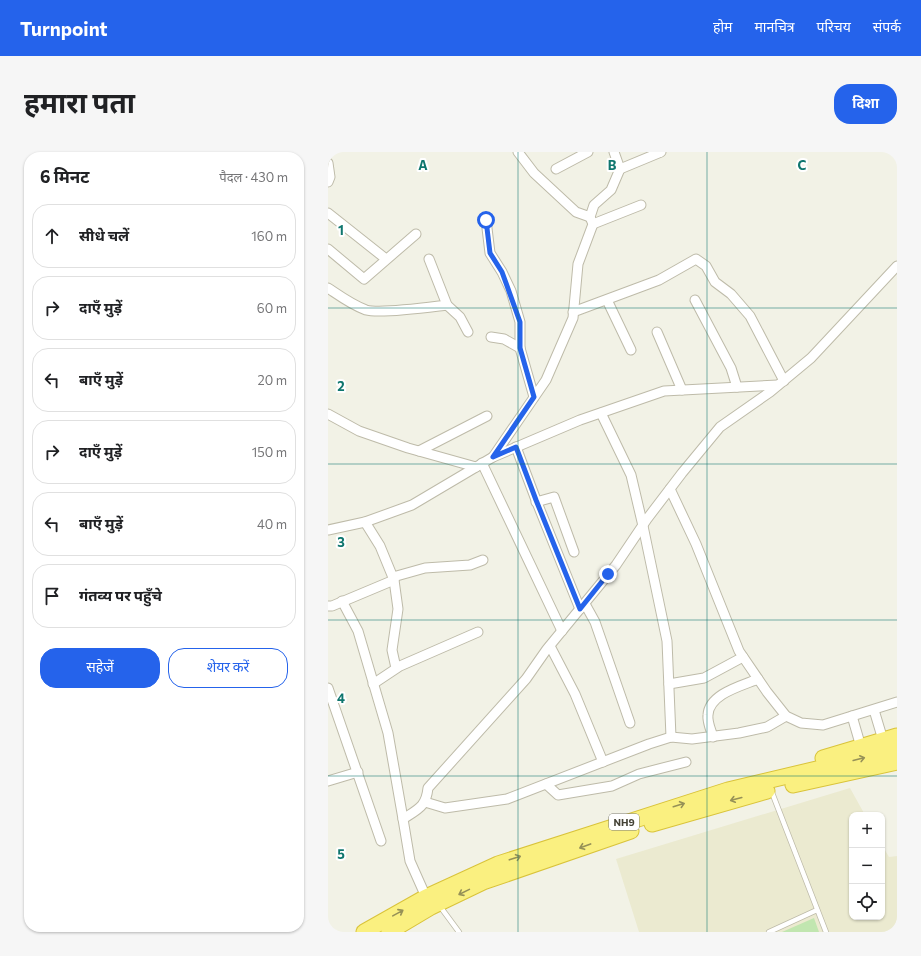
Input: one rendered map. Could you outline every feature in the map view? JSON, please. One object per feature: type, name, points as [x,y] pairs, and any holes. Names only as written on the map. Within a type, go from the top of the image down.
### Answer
[{"type":"highway","points":[[770,786],[811,762],[890,738]]},
{"type":"highway","name":"NH9","points":[[364,932],[561,849],[602,835],[706,807],[770,786],[897,750]]},
{"type":"highway","name":"NH9","points":[[770,786],[897,762]]},
{"type":"highway","name":"NH9","points":[[389,932],[432,903]]},
{"type":"street","points":[[518,152],[534,173],[576,212],[592,220],[641,205]]},
{"type":"street","points":[[556,169],[588,152]]},
{"type":"street","points":[[493,457],[546,380],[573,318],[578,264],[592,220],[594,205],[611,190],[620,169],[614,152]]},
{"type":"street","points":[[620,169],[661,152]]},
{"type":"street","points":[[328,164],[330,177],[328,182]]},
{"type":"street","points":[[328,213],[386,260]]},
{"type":"street","points":[[486,220],[490,253],[502,272],[520,322],[520,348],[534,397]]},
{"type":"street","points":[[328,249],[364,279],[416,234]]},
{"type":"street","points":[[429,259],[447,305],[460,317],[468,332]]},
{"type":"street","points":[[573,312],[659,280],[696,259],[706,266],[716,282],[731,294],[750,316],[781,383]]},
{"type":"street","points":[[403,819],[422,806],[425,802],[428,788],[526,680],[550,646],[616,565],[670,489],[720,428],[781,383],[811,358],[897,266]]},
{"type":"street","points":[[328,288],[351,303],[368,310],[447,305]]},
{"type":"street","points":[[607,300],[631,350]]},
{"type":"street","points":[[695,300],[731,368],[737,387]]},
{"type":"street","points":[[658,332],[682,390]]},
{"type":"street","points":[[491,337],[504,339],[520,348]]},
{"type":"street","points":[[328,530],[365,522],[412,505],[493,457],[601,413],[664,391],[781,383]]},
{"type":"street","points":[[601,413],[631,475],[643,526],[667,641],[671,737]]},
{"type":"street","points":[[328,414],[359,431],[419,451],[479,465]]},
{"type":"street","points":[[419,451],[487,416]]},
{"type":"street","points":[[516,447],[536,502],[582,606],[595,622],[630,723]]},
{"type":"street","points":[[479,465],[562,631]]},
{"type":"street","points":[[670,489],[696,544],[739,651],[786,716],[801,723],[823,725],[897,702]]},
{"type":"street","points":[[536,502],[554,496],[574,552]]},
{"type":"street","points":[[365,522],[380,546],[394,578],[398,609],[392,650],[396,668]]},
{"type":"street","points":[[328,606],[332,606],[394,578],[425,568],[470,565],[483,560]]},
{"type":"street","points":[[342,601],[358,631],[388,733],[410,860],[432,903]]},
{"type":"street","points":[[373,684],[396,668],[478,632]]},
{"type":"street","points":[[550,646],[575,694],[603,762]]},
{"type":"street","points":[[669,684],[704,678],[744,657]]},
{"type":"street","points":[[713,737],[708,716],[710,703],[722,695],[758,678]]},
{"type":"street","points":[[328,688],[381,841]]},
{"type":"street","points":[[874,710],[890,738]]},
{"type":"street","points":[[425,802],[445,808],[507,799],[649,744],[671,737],[692,739],[713,737],[767,727],[786,716]]},
{"type":"street","points":[[852,716],[861,747]]},
{"type":"street","points":[[546,784],[558,795],[612,786],[639,774],[686,762]]},
{"type":"street","points":[[328,781],[358,772]]},
{"type":"lane","points":[[770,786],[826,932]]},
{"type":"lane","points":[[432,903],[459,932]]},
{"type":"lane","points":[[769,932],[817,910]]},
{"type":"shaded area","points":[[850,788],[863,812],[849,812],[849,920],[885,920],[885,850],[889,857],[897,856],[897,932],[639,932],[616,859]]},
{"type":"green space","points":[[814,918],[819,932],[782,932]]},
{"type":"route","points":[[486,220],[490,253],[502,272],[520,322],[520,348],[534,397],[493,457],[516,447],[580,609],[608,574]]}]
